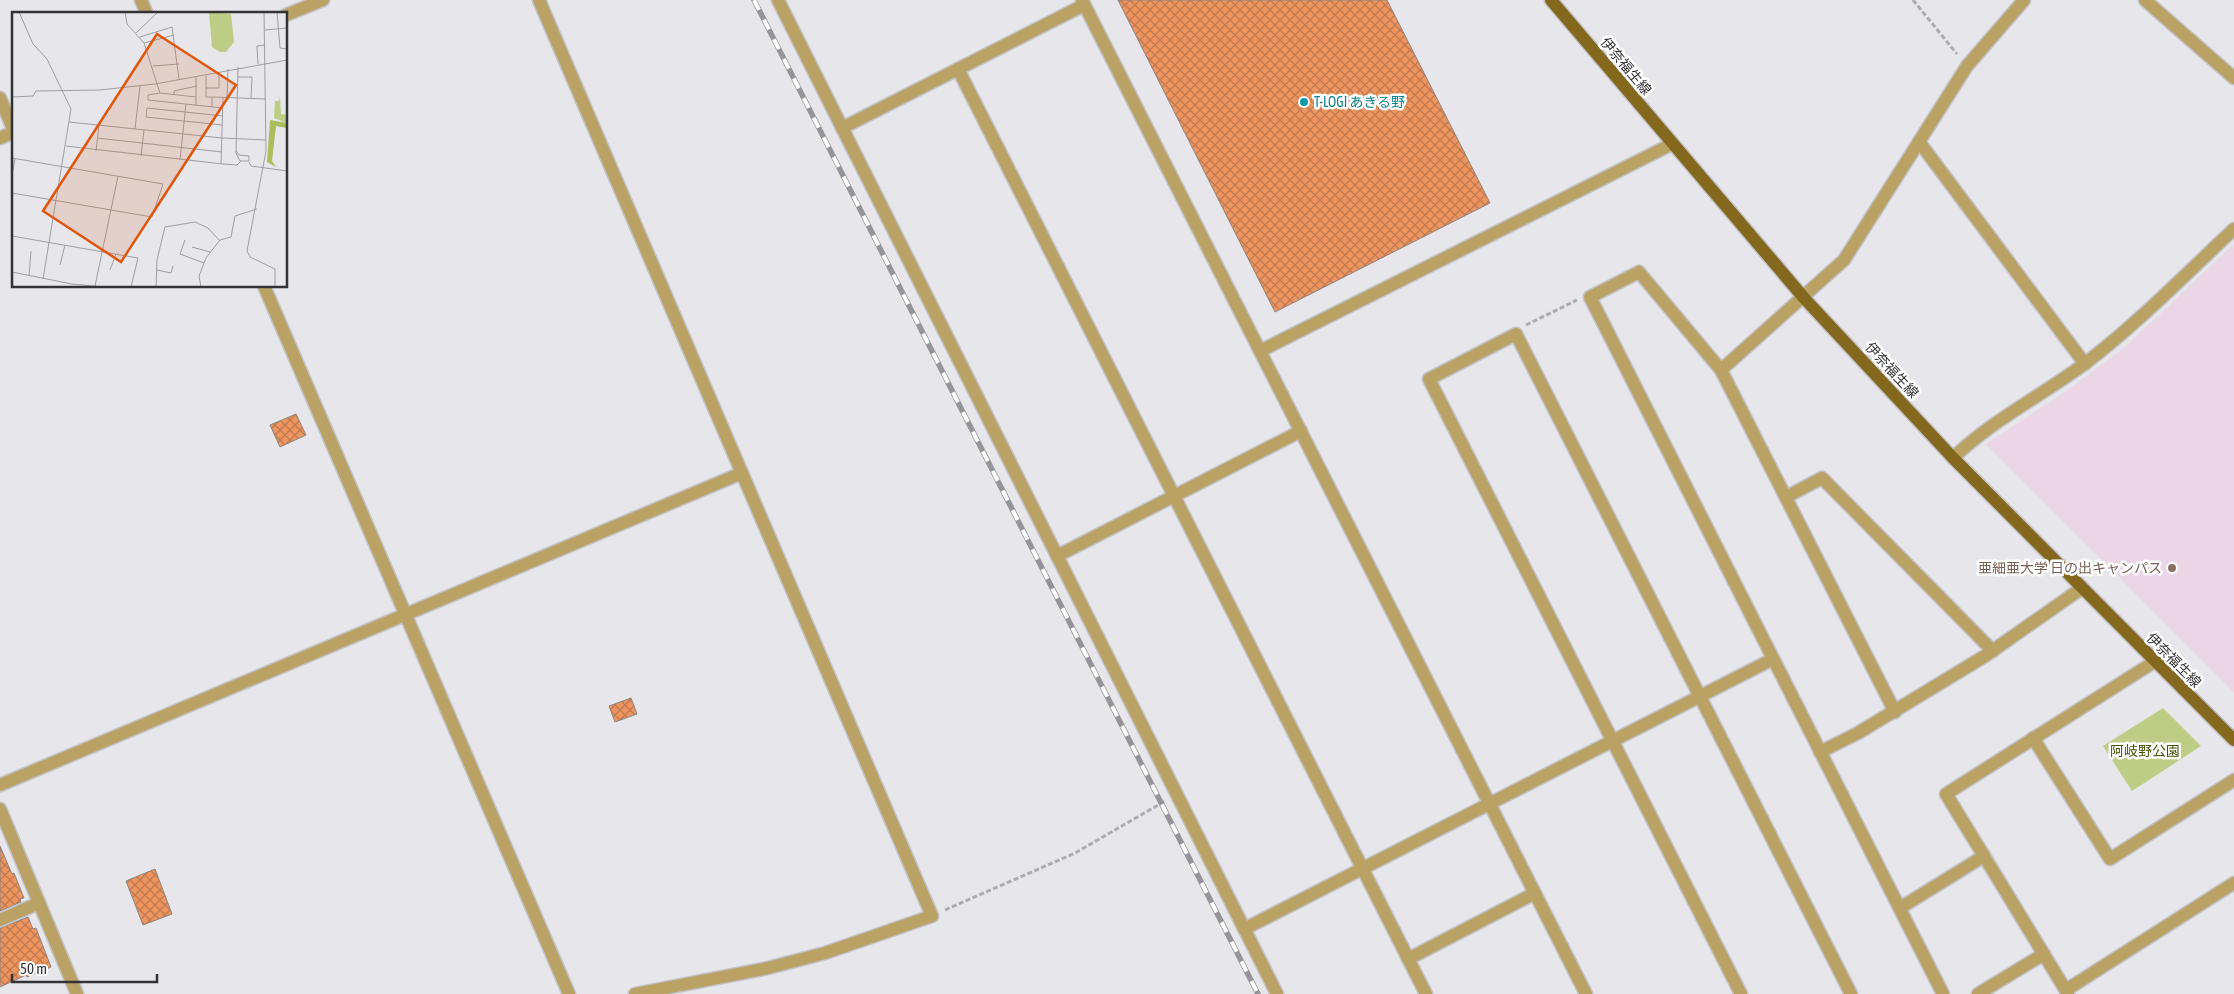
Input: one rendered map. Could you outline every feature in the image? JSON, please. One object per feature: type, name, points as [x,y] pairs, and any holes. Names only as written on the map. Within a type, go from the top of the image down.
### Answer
[{"type":"main road","name":"伊奈福生線","points":[[1551,0],[1804,298],[1953,458],[2154,662],[2234,740]]},
{"type":"street","points":[[142,0],[146,12]]},
{"type":"street","points":[[288,15],[323,0]]},
{"type":"street","points":[[539,0],[932,916],[825,953],[768,968],[634,994]]},
{"type":"street","points":[[778,0],[1276,994]]},
{"type":"street","points":[[1721,370],[1804,298],[1844,260],[1920,143],[1967,66],[2024,0]]},
{"type":"street","points":[[2145,0],[2234,78]]},
{"type":"street","points":[[842,128],[1083,2],[1586,994]]},
{"type":"street","points":[[958,69],[1426,994]]},
{"type":"street","points":[[0,98],[12,126]]},
{"type":"street","points":[[0,138],[12,132]]},
{"type":"street","points":[[1920,143],[2085,364]]},
{"type":"street","points":[[1260,351],[1672,144]]},
{"type":"street","points":[[1953,458],[1971,440],[2085,364],[2114,341],[2234,229]]},
{"type":"street","points":[[1895,712],[1721,370],[1639,272],[1590,297],[1943,994]]},
{"type":"street","points":[[265,288],[569,994]]},
{"type":"street","points":[[1741,994],[1429,378],[1516,334],[1851,994]]},
{"type":"street","points":[[1056,556],[1300,431]]},
{"type":"street","points":[[0,785],[232,690],[585,537],[742,473]]},
{"type":"street","points":[[1786,497],[1822,478],[1993,651]]},
{"type":"street","points":[[1820,752],[1895,712],[1993,651],[2082,588]]},
{"type":"street","points":[[1244,929],[1773,658]]},
{"type":"street","points":[[2154,662],[1946,794],[2067,992],[2234,883]]},
{"type":"street","points":[[2033,738],[2110,859],[2234,780]]},
{"type":"street","points":[[0,809],[77,994]]},
{"type":"street","points":[[1900,908],[1984,856]]},
{"type":"street","points":[[1408,959],[1535,893]]},
{"type":"street","points":[[0,920],[39,903]]},
{"type":"street","points":[[1978,994],[2044,954]]},
{"type":"path","points":[[1913,0],[1967,66]]},
{"type":"path","points":[[1516,334],[1522,326],[1578,299],[1590,297]]},
{"type":"path","points":[[932,916],[1075,853],[1176,795]]},
{"type":"shaded area","name":"亜細亜大学 日の出キャンパス","points":[[2234,244],[2234,692],[1986,444],[2065,392],[2124,348]]},
{"type":"green space","name":"阿岐野公園","points":[[2163,708],[2201,746],[2132,791],[2103,746]]},
{"type":"building","name":"T-LOGI あきる野","points":[[1118,0],[1387,0],[1490,203],[1275,312]]},
{"type":"building","points":[[296,414],[306,435],[280,447],[270,425]]},
{"type":"building","points":[[631,698],[637,714],[615,722],[609,706]]},
{"type":"building","points":[[0,846],[24,898],[20,899],[21,902],[0,911]]},
{"type":"building","points":[[155,869],[172,914],[143,925],[126,881]]},
{"type":"building","points":[[28,917],[33,929],[36,928],[51,967],[27,977],[26,975],[0,987],[0,928]]},
{"type":"railway","points":[[754,0],[1258,994]]},
{"type":"place","name":"T-LOGI あきる野","points":[[1304,102]]},
{"type":"place","name":"亜細亜大学 日の出キャンパス","points":[[2172,568]]}]
